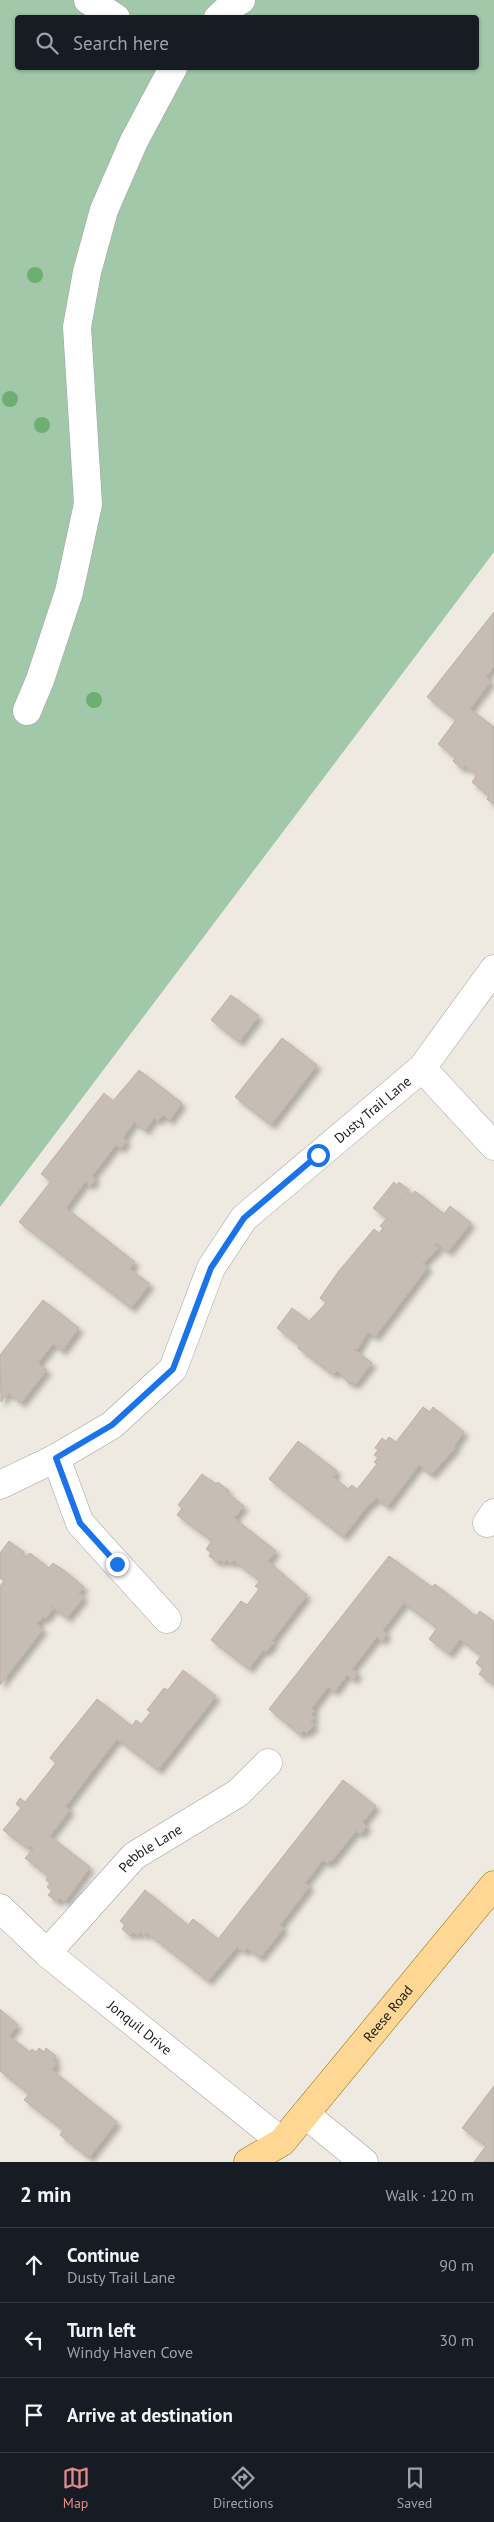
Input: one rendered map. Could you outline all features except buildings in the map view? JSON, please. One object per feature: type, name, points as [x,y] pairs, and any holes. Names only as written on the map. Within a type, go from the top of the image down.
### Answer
[{"type":"main road","name":"Reese Road","points":[[248,2162],[279,2152],[305,2114],[494,1884]]},
{"type":"street","points":[[88,0],[111,15]]},
{"type":"street","points":[[221,15],[241,0]]},
{"type":"street","points":[[27,711],[40,680],[69,592],[88,504],[77,327],[87,272],[104,210],[134,141],[172,70]]},
{"type":"street","name":"Dusty Trail Lane","points":[[0,1485],[56,1458],[112,1425],[173,1369],[211,1268],[244,1218],[422,1068],[494,968]]},
{"type":"street","points":[[422,1068],[494,1146]]},
{"type":"street","points":[[56,1458],[80,1523],[167,1620]]},
{"type":"street","name":"Pebble Lane","points":[[47,1954],[134,1856],[238,1794],[268,1763]]},
{"type":"street","name":"Jonquil Drive","points":[[0,1908],[47,1954],[279,2152]]},
{"type":"street","points":[[305,2114],[364,2162]]},
{"type":"green space","points":[[0,0],[494,0],[494,552],[0,1207]]},
{"type":"route","points":[[117,1564],[80,1523],[56,1458],[112,1425],[173,1369],[211,1268],[244,1218],[318,1155]]}]
